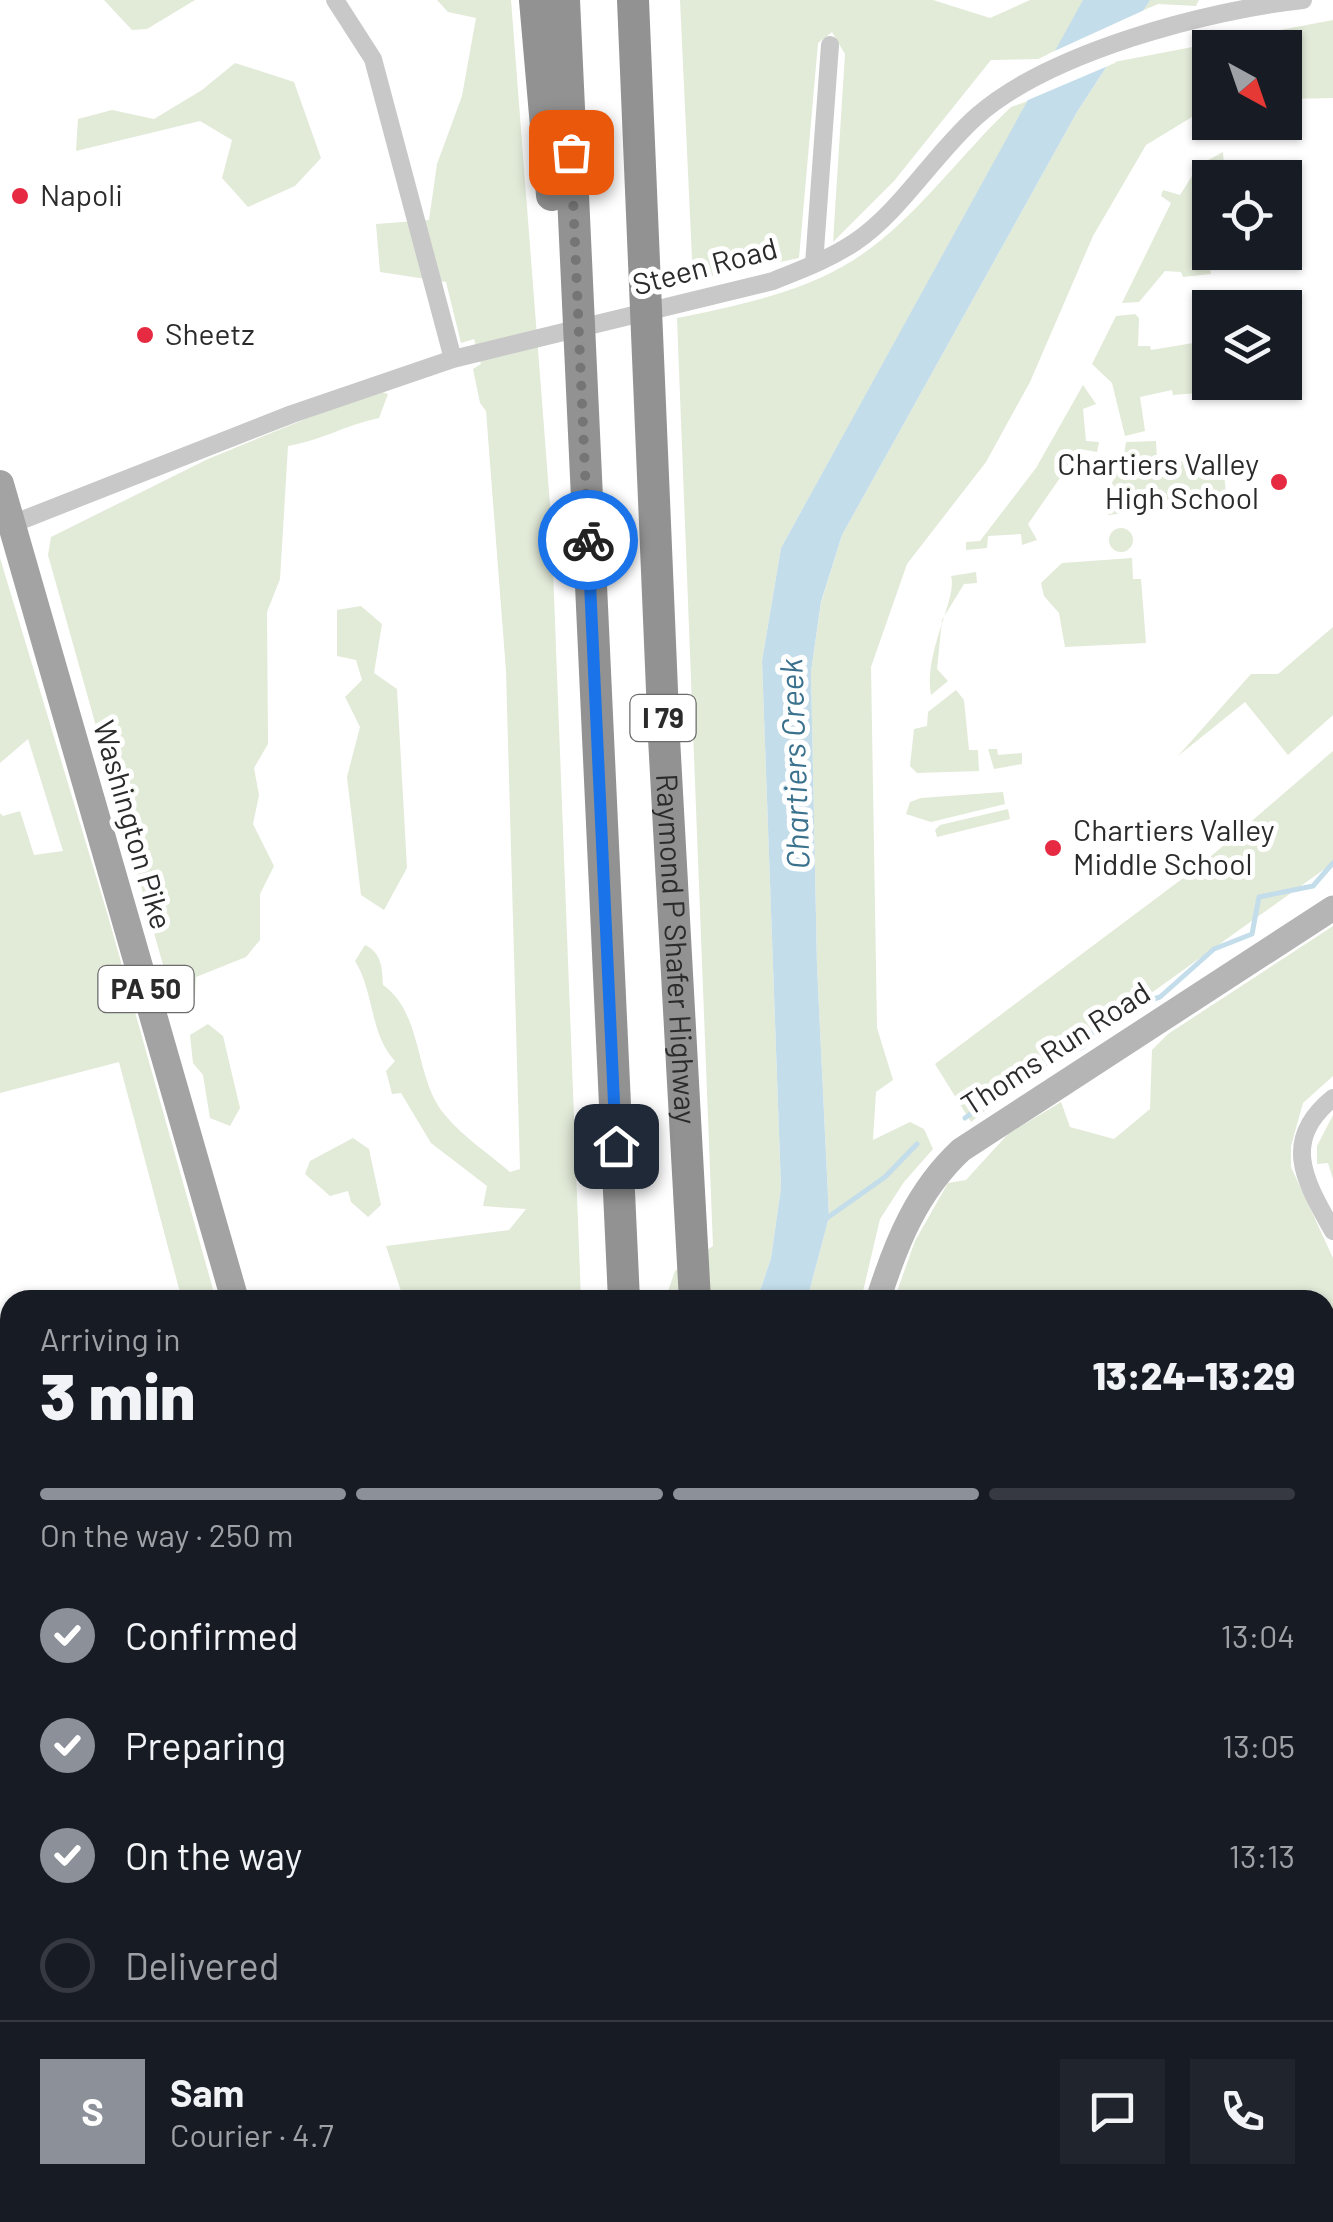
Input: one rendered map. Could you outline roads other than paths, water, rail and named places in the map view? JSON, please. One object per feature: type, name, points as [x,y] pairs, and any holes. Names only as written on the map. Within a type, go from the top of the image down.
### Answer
[{"type":"highway","points":[[535,0],[560,301],[569,512],[598,762]]},
{"type":"highway","name":"I 79","points":[[564,0],[624,1290]]},
{"type":"highway","name":"Raymond P Shafer Highway","points":[[633,0],[664,738],[694,1290]]},
{"type":"main road","name":"Washington Pike","points":[[0,484],[232,1290]]},
{"type":"street","points":[[335,0],[372,59],[453,359]]},
{"type":"street","name":"Steen Road","points":[[12,524],[292,414],[453,359],[718,295],[814,264],[857,241],[979,114],[1021,86],[1144,32],[1259,5],[1303,0]]},
{"type":"street","points":[[814,264],[830,45]]},
{"type":"street","name":"Thoms Run Road","points":[[882,1290],[900,1239],[924,1191],[961,1150],[1333,908]]},
{"type":"street","points":[[1333,1098],[1310,1117],[1301,1152],[1304,1180],[1333,1231]]},
{"type":"water","name":"Chartiers Creek","points":[[1083,0],[1150,0],[1077,112],[842,535],[821,602],[811,672],[817,966],[829,1217],[810,1290],[760,1290],[771,1258],[781,1188],[762,661],[781,548]]},
{"type":"waterway","points":[[965,1118],[1038,1067],[1083,1047],[1105,1015],[1160,997],[1214,949],[1252,934],[1259,897],[1313,886],[1333,863]]},
{"type":"waterway","points":[[827,1218],[885,1177],[917,1144]]},
{"type":"place","name":"Napoli","points":[[20,196]]},
{"type":"place","name":"Sheetz","points":[[145,335]]},
{"type":"place","name":"Chartiers Valley High School","points":[[1279,482]]},
{"type":"place","name":"Chartiers Valley Middle School","points":[[1053,848]]}]
